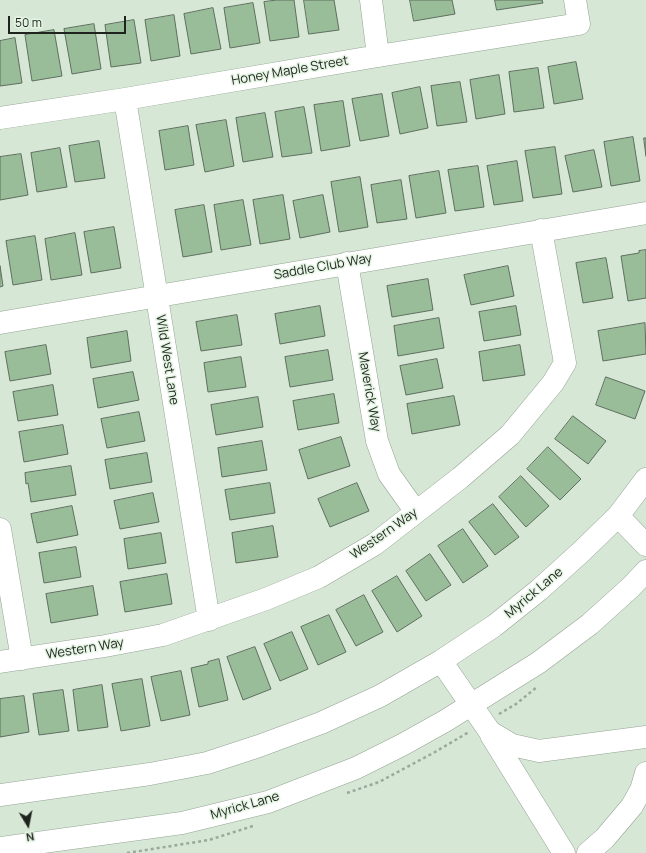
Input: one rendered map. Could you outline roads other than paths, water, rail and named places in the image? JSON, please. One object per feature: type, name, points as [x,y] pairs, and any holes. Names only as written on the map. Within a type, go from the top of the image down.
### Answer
[{"type":"street","points":[[371,0],[378,56]]},
{"type":"street","name":"Honey Maple Street","points":[[0,118],[125,99],[579,24],[575,0]]},
{"type":"street","name":"Wild West Lane","points":[[125,99],[208,620]]},
{"type":"street","name":"Saddle Club Way","points":[[0,322],[646,213]]},
{"type":"street","name":"Western Way","points":[[0,662],[105,646],[163,635],[266,599],[319,577],[375,544],[460,478],[510,435],[553,384],[565,362],[541,230]]},
{"type":"street","name":"Maverick Way","points":[[347,263],[377,441],[389,474],[416,512]]},
{"type":"street","name":"Myrick Lane","points":[[0,795],[150,774],[207,763],[321,723],[380,696],[441,661],[494,626],[581,552],[618,516],[646,479]]},
{"type":"street","points":[[618,516],[646,545]]},
{"type":"street","points":[[0,529],[22,659]]},
{"type":"street","name":"Myrick Lane","points":[[0,848],[182,823],[268,802],[356,768],[402,745],[471,705],[538,663],[590,624],[631,587],[646,571]]},
{"type":"street","points":[[441,661],[490,732],[564,853]]},
{"type":"street","points":[[490,732],[512,745],[539,751],[646,737]]},
{"type":"street","points":[[588,853],[605,838],[632,806],[641,790],[646,773]]}]
